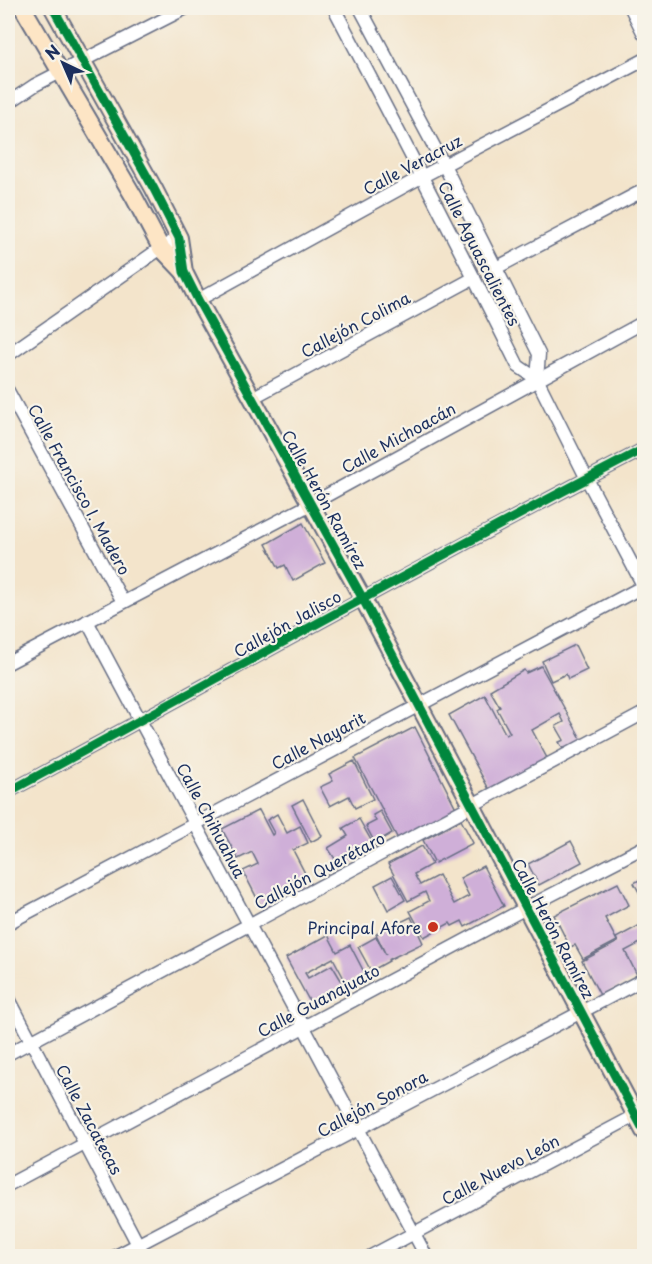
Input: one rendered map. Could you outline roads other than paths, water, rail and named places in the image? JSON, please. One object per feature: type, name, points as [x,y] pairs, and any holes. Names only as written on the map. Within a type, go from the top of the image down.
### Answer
[{"type":"street","name":"Calle Herón Ramírez","points":[[23,8],[134,197],[161,248],[184,272],[363,599],[581,1012],[640,1114],[645,1131]]},
{"type":"street","name":"Calle Herón Ramírez","points":[[53,8],[179,238],[184,272]]},
{"type":"street","points":[[8,103],[35,85],[186,8]]},
{"type":"street","name":"Calle Aguascalientes","points":[[334,8],[423,176],[518,366],[537,380],[644,586]]},
{"type":"street","name":"Calle Aguascalientes","points":[[360,8],[444,165],[539,354],[537,380]]},
{"type":"street","points":[[631,8],[645,34]]},
{"type":"street","name":"Calle Veracruz","points":[[198,300],[423,176],[645,60]]},
{"type":"street","points":[[496,268],[645,190]]},
{"type":"street","points":[[8,355],[161,248],[179,238]]},
{"type":"street","name":"Callejón Colima","points":[[252,398],[474,279]]},
{"type":"street","name":"Calle Michoacán","points":[[8,663],[311,504],[645,322]]},
{"type":"street","name":"Calle Francisco I. Madero","points":[[8,391],[123,602]]},
{"type":"street","name":"Callejón Jalisco","points":[[8,792],[645,449]]},
{"type":"street","name":"Calle Nayarit","points":[[8,923],[644,586]]},
{"type":"street","name":"Calle Chihuahua","points":[[87,621],[426,1257]]},
{"type":"street","name":"Callejón Querétaro","points":[[8,1054],[645,713]]},
{"type":"street","name":"Calle Guanajuato","points":[[8,1185],[526,908],[645,847]]},
{"type":"street","name":"Callejón Sonora","points":[[116,1257],[141,1251],[358,1129],[645,979]]},
{"type":"street","name":"Calle Zacatecas","points":[[8,998],[141,1251]]},
{"type":"street","name":"Calle Nuevo León","points":[[371,1257],[640,1114]]},
{"type":"place","name":"Principal Afore","points":[[433,927]]}]
